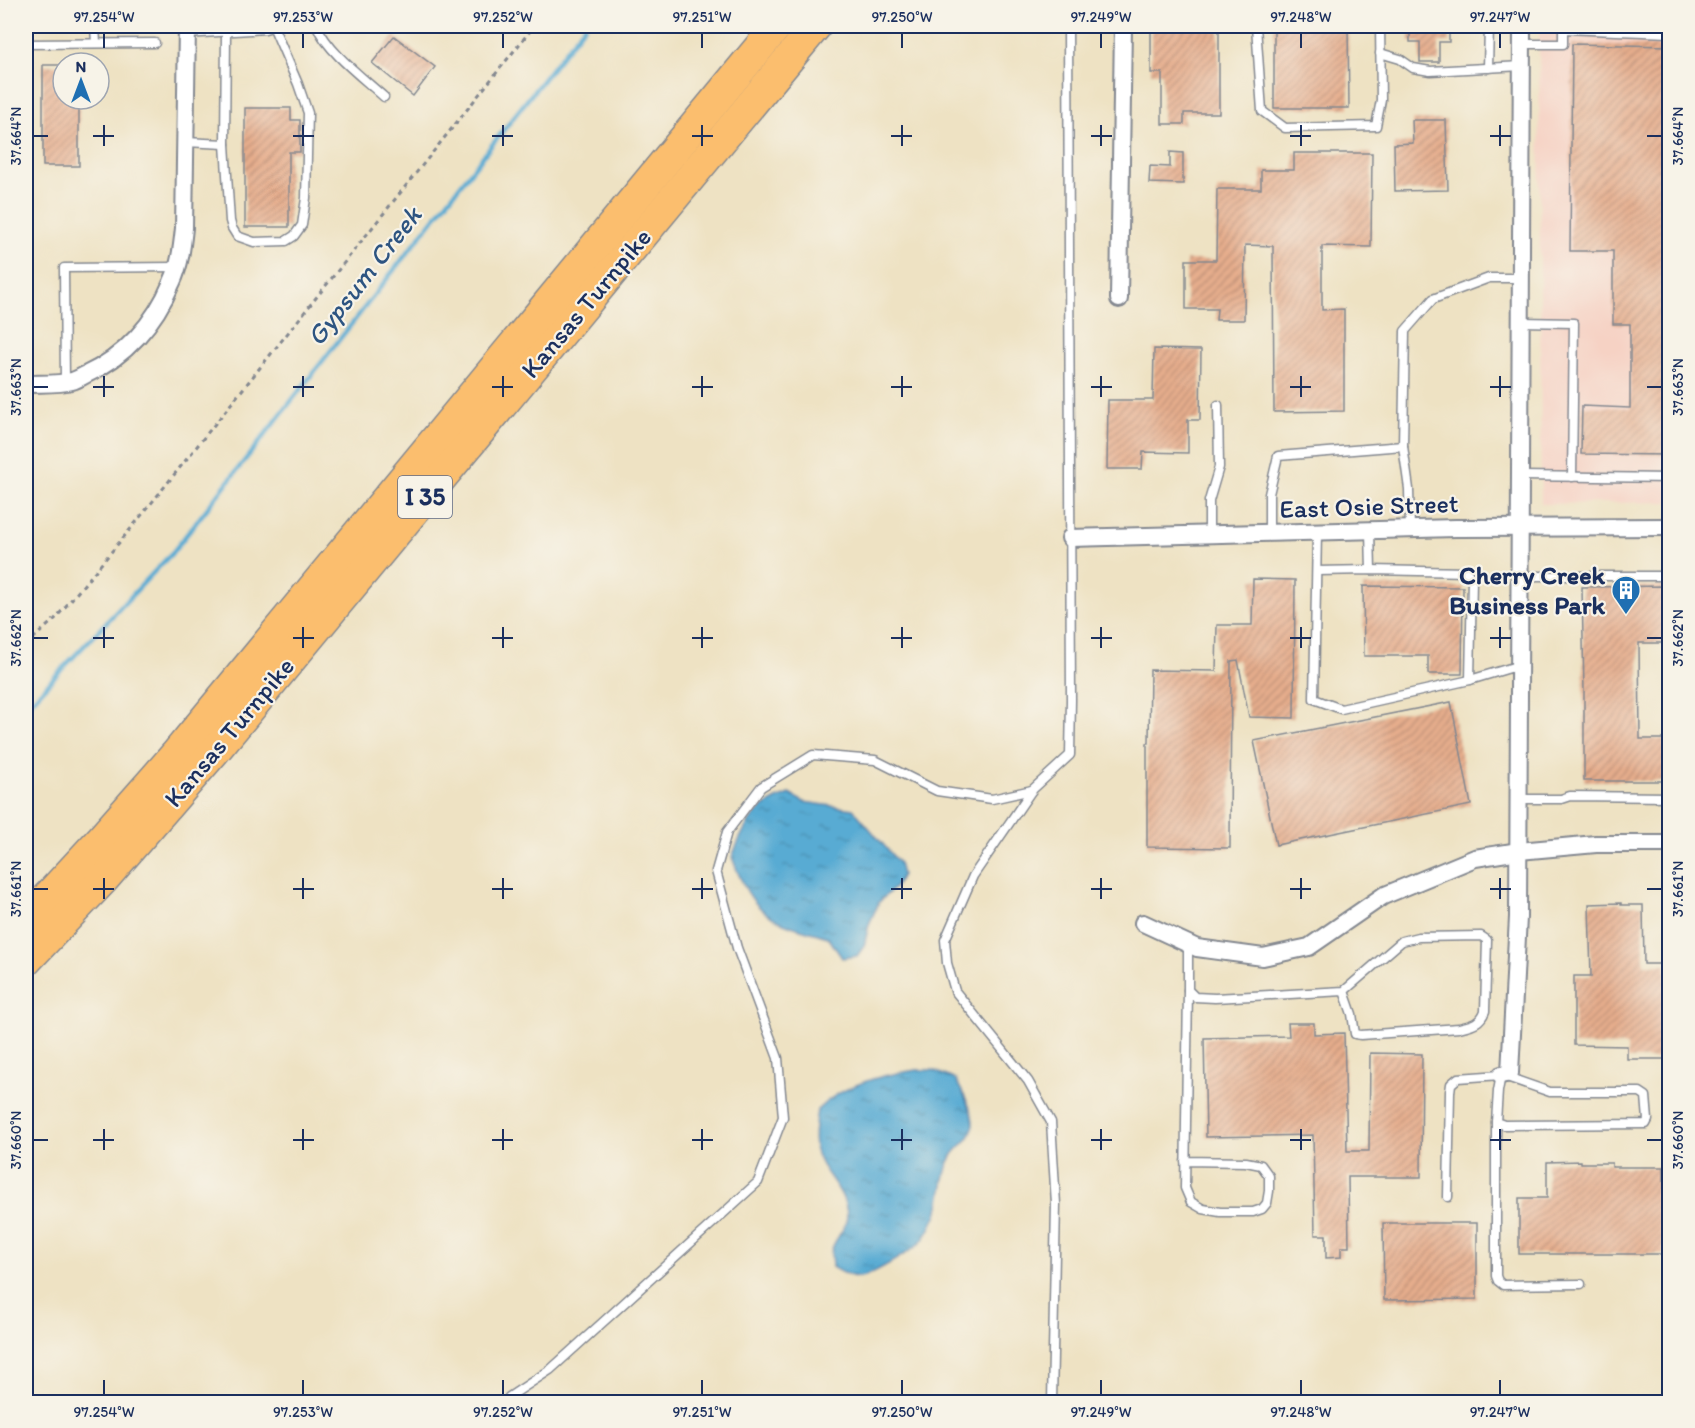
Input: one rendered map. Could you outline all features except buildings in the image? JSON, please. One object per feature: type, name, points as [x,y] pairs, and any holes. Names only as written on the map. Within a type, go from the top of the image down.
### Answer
[{"type":"highway","name":"Kansas Turnpike","points":[[26,920],[175,755],[777,26]]},
{"type":"highway","name":"Kansas Turnpike","points":[[26,961],[104,879],[214,752],[816,26]]},
{"type":"street","points":[[1119,299],[1123,26]]},
{"type":"street","points":[[1501,1075],[1510,1073],[1518,917],[1522,26]]},
{"type":"street","points":[[26,384],[72,381],[97,370],[120,355],[138,337],[156,312],[172,283],[182,253],[184,228],[186,30]]},
{"type":"street","name":"East Osie Street","points":[[1070,538],[1670,527]]},
{"type":"street","points":[[1143,923],[1197,948],[1263,957],[1309,947],[1383,896],[1475,858],[1519,851],[1596,844],[1670,844]]},
{"type":"lane","points":[[95,26],[96,43]]},
{"type":"lane","points":[[186,30],[226,33],[265,30],[274,26],[308,113],[306,198],[302,225],[294,236],[286,241],[254,242],[237,236],[232,228],[225,144],[226,33]]},
{"type":"lane","points":[[317,26],[329,46],[384,97]]},
{"type":"lane","points":[[1052,1402],[1056,1204],[1051,1122],[1028,1081],[956,991],[947,963],[945,940],[973,876],[1032,790],[1070,755],[1068,26]]},
{"type":"lane","points":[[1256,26],[1262,111],[1285,128],[1376,126],[1381,100],[1380,26]]},
{"type":"lane","points":[[1488,68],[1489,26]]},
{"type":"lane","points":[[1522,44],[1563,44],[1563,30],[1670,33]]},
{"type":"lane","points":[[26,44],[155,43]]},
{"type":"lane","points":[[1380,53],[1400,59],[1413,68],[1430,71],[1522,66]]},
{"type":"lane","points":[[185,142],[225,144]]},
{"type":"lane","points":[[65,382],[64,268],[177,267]]},
{"type":"lane","points":[[1410,530],[1409,489],[1403,446],[1405,331],[1433,299],[1489,278],[1522,278]]},
{"type":"lane","points":[[1522,322],[1574,323],[1572,477]]},
{"type":"lane","points":[[1209,536],[1209,501],[1219,466],[1218,405]]},
{"type":"lane","points":[[1269,534],[1269,494],[1278,456],[1403,446]]},
{"type":"lane","points":[[1521,476],[1670,478]]},
{"type":"lane","points":[[1370,531],[1371,570]]},
{"type":"lane","points":[[1317,532],[1314,699],[1341,709],[1470,680],[1520,665]]},
{"type":"lane","points":[[1317,576],[1371,570],[1467,572],[1472,579],[1470,680]]},
{"type":"lane","points":[[1521,576],[1670,576]]},
{"type":"lane","points":[[508,1402],[509,1397],[550,1370],[758,1182],[783,1117],[778,1058],[737,948],[716,871],[727,832],[761,787],[813,755],[875,760],[937,791],[992,799],[1032,790]]},
{"type":"lane","points":[[1519,799],[1561,799],[1570,796],[1670,797]]},
{"type":"lane","points":[[1188,990],[1195,997],[1215,998],[1344,991],[1402,941],[1418,937],[1481,936],[1487,940],[1485,1011],[1483,1018],[1475,1024],[1459,1028],[1355,1034],[1352,1014],[1344,991]]},
{"type":"lane","points":[[1185,1161],[1246,1162],[1261,1165],[1269,1176],[1267,1203],[1262,1209],[1253,1212],[1220,1212],[1203,1209],[1191,1202],[1185,1188],[1185,1161],[1188,990],[1188,944]]},
{"type":"lane","points":[[1501,1075],[1495,1112],[1496,1276],[1503,1285],[1581,1284]]},
{"type":"lane","points":[[1448,1197],[1450,1084],[1458,1078],[1501,1075],[1550,1092],[1640,1092],[1646,1096],[1648,1120],[1646,1124],[1504,1125],[1496,1122]]},
{"type":"path","points":[[26,645],[55,619],[133,526],[534,26]]},
{"type":"shaded area","points":[[1539,26],[1669,26],[1669,502],[1541,504]]},
{"type":"water","points":[[789,794],[804,802],[853,809],[899,863],[902,875],[895,887],[879,902],[869,924],[864,946],[857,956],[842,958],[828,937],[791,926],[766,913],[756,904],[740,877],[732,857],[741,835],[752,818],[767,804]]},
{"type":"water","points":[[917,1070],[933,1070],[956,1080],[971,1111],[973,1122],[971,1134],[952,1156],[944,1177],[937,1214],[924,1239],[900,1257],[871,1273],[858,1277],[847,1275],[832,1267],[831,1251],[845,1224],[847,1215],[846,1205],[838,1188],[822,1165],[815,1147],[817,1110],[839,1093],[863,1082]]},
{"type":"waterway","name":"Gypsum Creek","points":[[26,707],[173,552],[585,26]]},
{"type":"place","name":"Cherry Creek Business Park","points":[[1626,616]]}]
